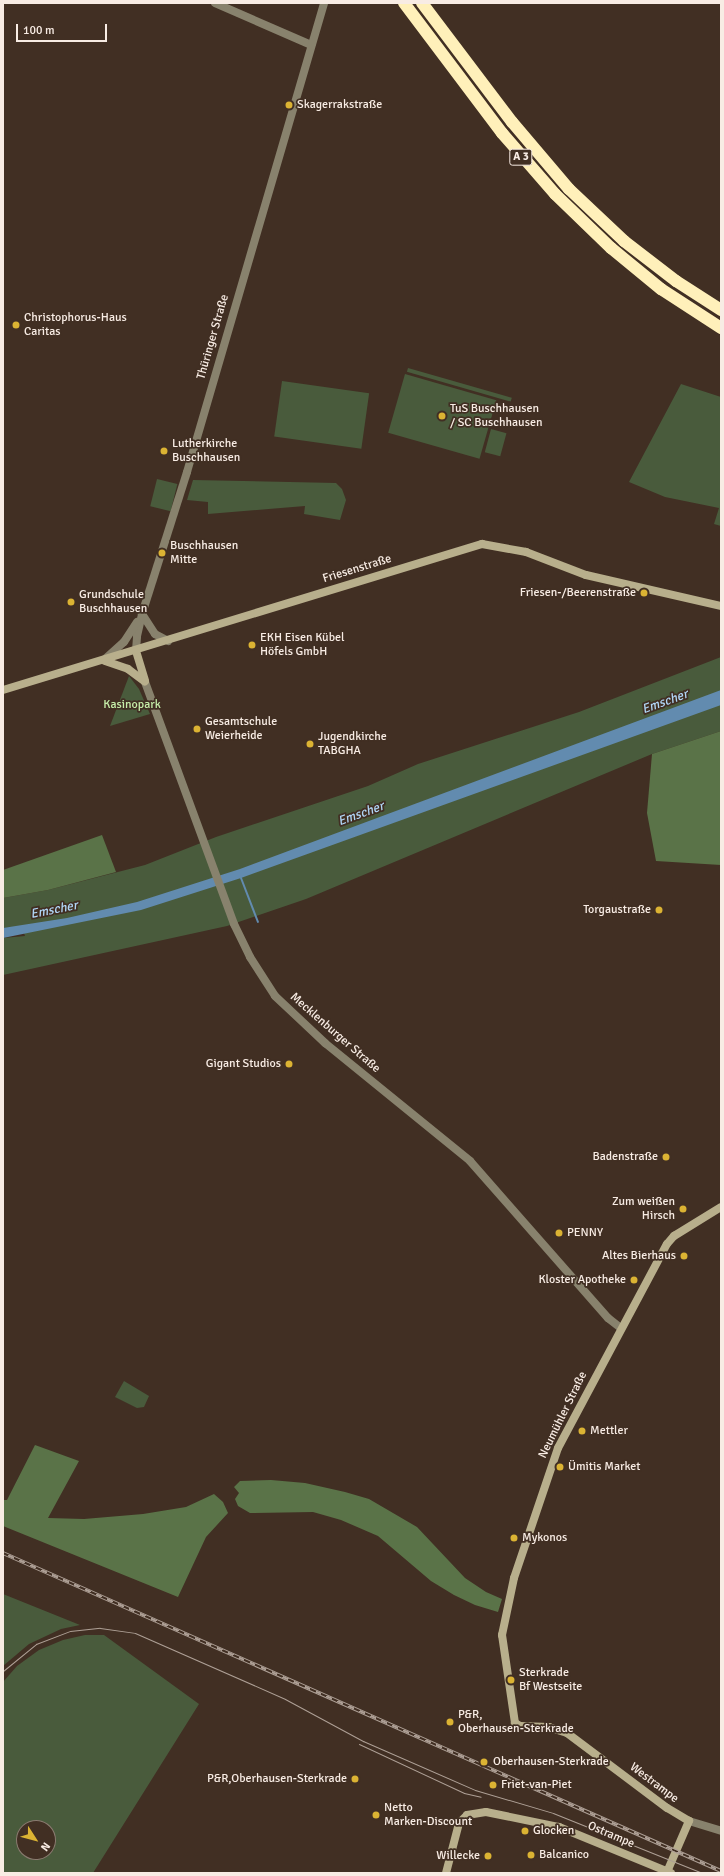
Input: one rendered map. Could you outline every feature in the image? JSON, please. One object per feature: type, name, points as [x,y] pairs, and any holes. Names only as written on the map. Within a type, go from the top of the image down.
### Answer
[{"type":"highway","name":"A 3","points":[[404,3],[502,133],[541,180],[611,248],[661,289],[721,328]]},
{"type":"highway","name":"A 3","points":[[422,3],[540,158],[595,214],[664,272],[721,310]]},
{"type":"main road","name":"Friesenstraße","points":[[3,690],[136,651],[482,544],[526,552],[586,574],[721,606]]},
{"type":"main road","name":"Mecklenburger Straße","points":[[136,651],[145,682]]},
{"type":"main road","points":[[102,661],[121,665],[145,682]]},
{"type":"main road","name":"Neumühler Straße","points":[[518,1725],[513,1720],[502,1641],[511,1590],[558,1448],[667,1244],[674,1236],[721,1207]]},
{"type":"main road","name":"Westrampe","points":[[518,1725],[554,1728],[579,1741],[668,1808],[687,1825]]},
{"type":"main road","name":"Ostrampe","points":[[446,1873],[456,1828],[462,1818],[470,1814],[496,1813],[546,1823],[669,1870]]},
{"type":"main road","points":[[669,1870],[687,1825]]},
{"type":"street","points":[[215,3],[311,45]]},
{"type":"street","name":"Thüringer Straße","points":[[136,651],[137,636],[142,614],[189,464],[324,3]]},
{"type":"street","points":[[102,661],[124,642],[142,614],[155,634],[168,641]]},
{"type":"street","name":"Mecklenburger Straße","points":[[145,682],[226,904],[250,957],[284,1006],[325,1043],[470,1161],[608,1318],[621,1328]]},
{"type":"street","name":"Westrampe","points":[[687,1825],[721,1832]]},
{"type":"green space","points":[[408,368],[512,398],[511,402],[407,372]]},
{"type":"green space","name":"TuS Buschhausen / SC Buschhausen","points":[[405,374],[496,400],[480,459],[388,433]]},
{"type":"green space","points":[[282,381],[369,393],[361,449],[274,436]]},
{"type":"green space","points":[[681,384],[721,397],[721,526],[714,524],[719,508],[665,497],[629,482]]},
{"type":"green space","points":[[491,429],[506,433],[500,456],[485,452]]},
{"type":"green space","points":[[157,479],[177,484],[171,511],[150,506]]},
{"type":"green space","points":[[193,480],[336,483],[342,489],[346,500],[340,520],[304,514],[305,506],[208,514],[208,502],[187,500]]},
{"type":"green space","points":[[721,657],[721,731],[652,754],[306,899],[227,926],[3,975],[3,938],[25,936],[22,927],[3,928],[3,898],[48,890],[145,865],[216,837],[368,786],[418,764],[579,712]]},
{"type":"green space","name":"Kasinopark","points":[[129,676],[139,689],[150,714],[110,726]]},
{"type":"green space","points":[[721,731],[721,865],[656,861],[647,813],[652,754]]},
{"type":"green space","points":[[102,835],[116,872],[48,890],[3,898],[3,870]]},
{"type":"green space","points":[[124,1381],[149,1396],[144,1407],[137,1408],[115,1397]]},
{"type":"green space","points":[[35,1445],[79,1461],[48,1518],[84,1519],[143,1514],[186,1507],[214,1494],[223,1502],[228,1513],[206,1537],[178,1597],[3,1526],[3,1500],[7,1500]]},
{"type":"green space","points":[[271,1480],[305,1483],[369,1499],[417,1527],[465,1578],[486,1592],[502,1599],[498,1612],[475,1605],[454,1595],[431,1581],[378,1536],[341,1520],[313,1512],[250,1513],[238,1506],[235,1499],[239,1493],[234,1487],[240,1481]]},
{"type":"green space","points":[[3,1594],[80,1625],[61,1629],[29,1644],[3,1666]]},
{"type":"green space","points":[[85,1635],[104,1635],[199,1704],[93,1873],[3,1873],[3,1682],[17,1666],[39,1650],[63,1640]]},
{"type":"water","points":[[721,690],[721,705],[241,878],[141,910],[3,938],[3,928],[67,918],[137,902],[240,869]]},
{"type":"waterway","points":[[241,878],[258,922]]},
{"type":"tram line","points":[[3,1671],[36,1644],[70,1631],[100,1628],[135,1633],[285,1699],[363,1741],[475,1790],[553,1813],[702,1873]]},
{"type":"tram line","points":[[359,1744],[464,1793],[481,1797]]},
{"type":"railway","points":[[3,1553],[721,1871]]},
{"type":"place","name":"Skagerrakstraße","points":[[289,105]]},
{"type":"place","name":"Christophorus-Haus Caritas","points":[[16,325]]},
{"type":"place","name":"TuS Buschhausen / SC Buschhausen","points":[[442,416]]},
{"type":"place","name":"Lutherkirche Buschhausen","points":[[164,451]]},
{"type":"place","name":"Buschhausen Mitte","points":[[162,553]]},
{"type":"place","name":"Friesen-/Beerenstraße","points":[[644,593]]},
{"type":"place","name":"Grundschule Buschhausen","points":[[71,602]]},
{"type":"place","name":"EKH Eisen Kübel Höfels GmbH","points":[[252,645]]},
{"type":"place","name":"Gesamtschule Weierheide","points":[[197,729]]},
{"type":"place","name":"Jugendkirche TABGHA","points":[[310,744]]},
{"type":"place","name":"Torgaustraße","points":[[659,910]]},
{"type":"place","name":"Gigant Studios","points":[[289,1064]]},
{"type":"place","name":"Badenstraße","points":[[666,1157]]},
{"type":"place","name":"Zum weißen Hirsch","points":[[683,1209]]},
{"type":"place","name":"PENNY","points":[[559,1233]]},
{"type":"place","name":"Altes Bierhaus","points":[[684,1256]]},
{"type":"place","name":"Kloster Apotheke","points":[[634,1280]]},
{"type":"place","name":"Mettler","points":[[582,1431]]},
{"type":"place","name":"Ümitis Market","points":[[560,1467]]},
{"type":"place","name":"Mykonos","points":[[514,1538]]},
{"type":"place","name":"Sterkrade Bf Westseite","points":[[511,1680]]},
{"type":"place","name":"P&R, Oberhausen-Sterkrade","points":[[450,1722]]},
{"type":"place","name":"Oberhausen-Sterkrade","points":[[484,1762]]},
{"type":"place","name":"P&R,Oberhausen-Sterkrade","points":[[355,1779]]},
{"type":"place","name":"Friet-van-Piet","points":[[493,1785]]},
{"type":"place","name":"Netto Marken-Discount","points":[[376,1815]]},
{"type":"place","name":"Glocken","points":[[525,1831]]},
{"type":"place","name":"Balcanico","points":[[531,1855]]},
{"type":"place","name":"Willecke","points":[[488,1856]]},
{"type":"water label","name":"Emscher","points":[[665,702]]},
{"type":"water label","name":"Emscher","points":[[361,814]]},
{"type":"water label","name":"Emscher","points":[[54,910]]}]
